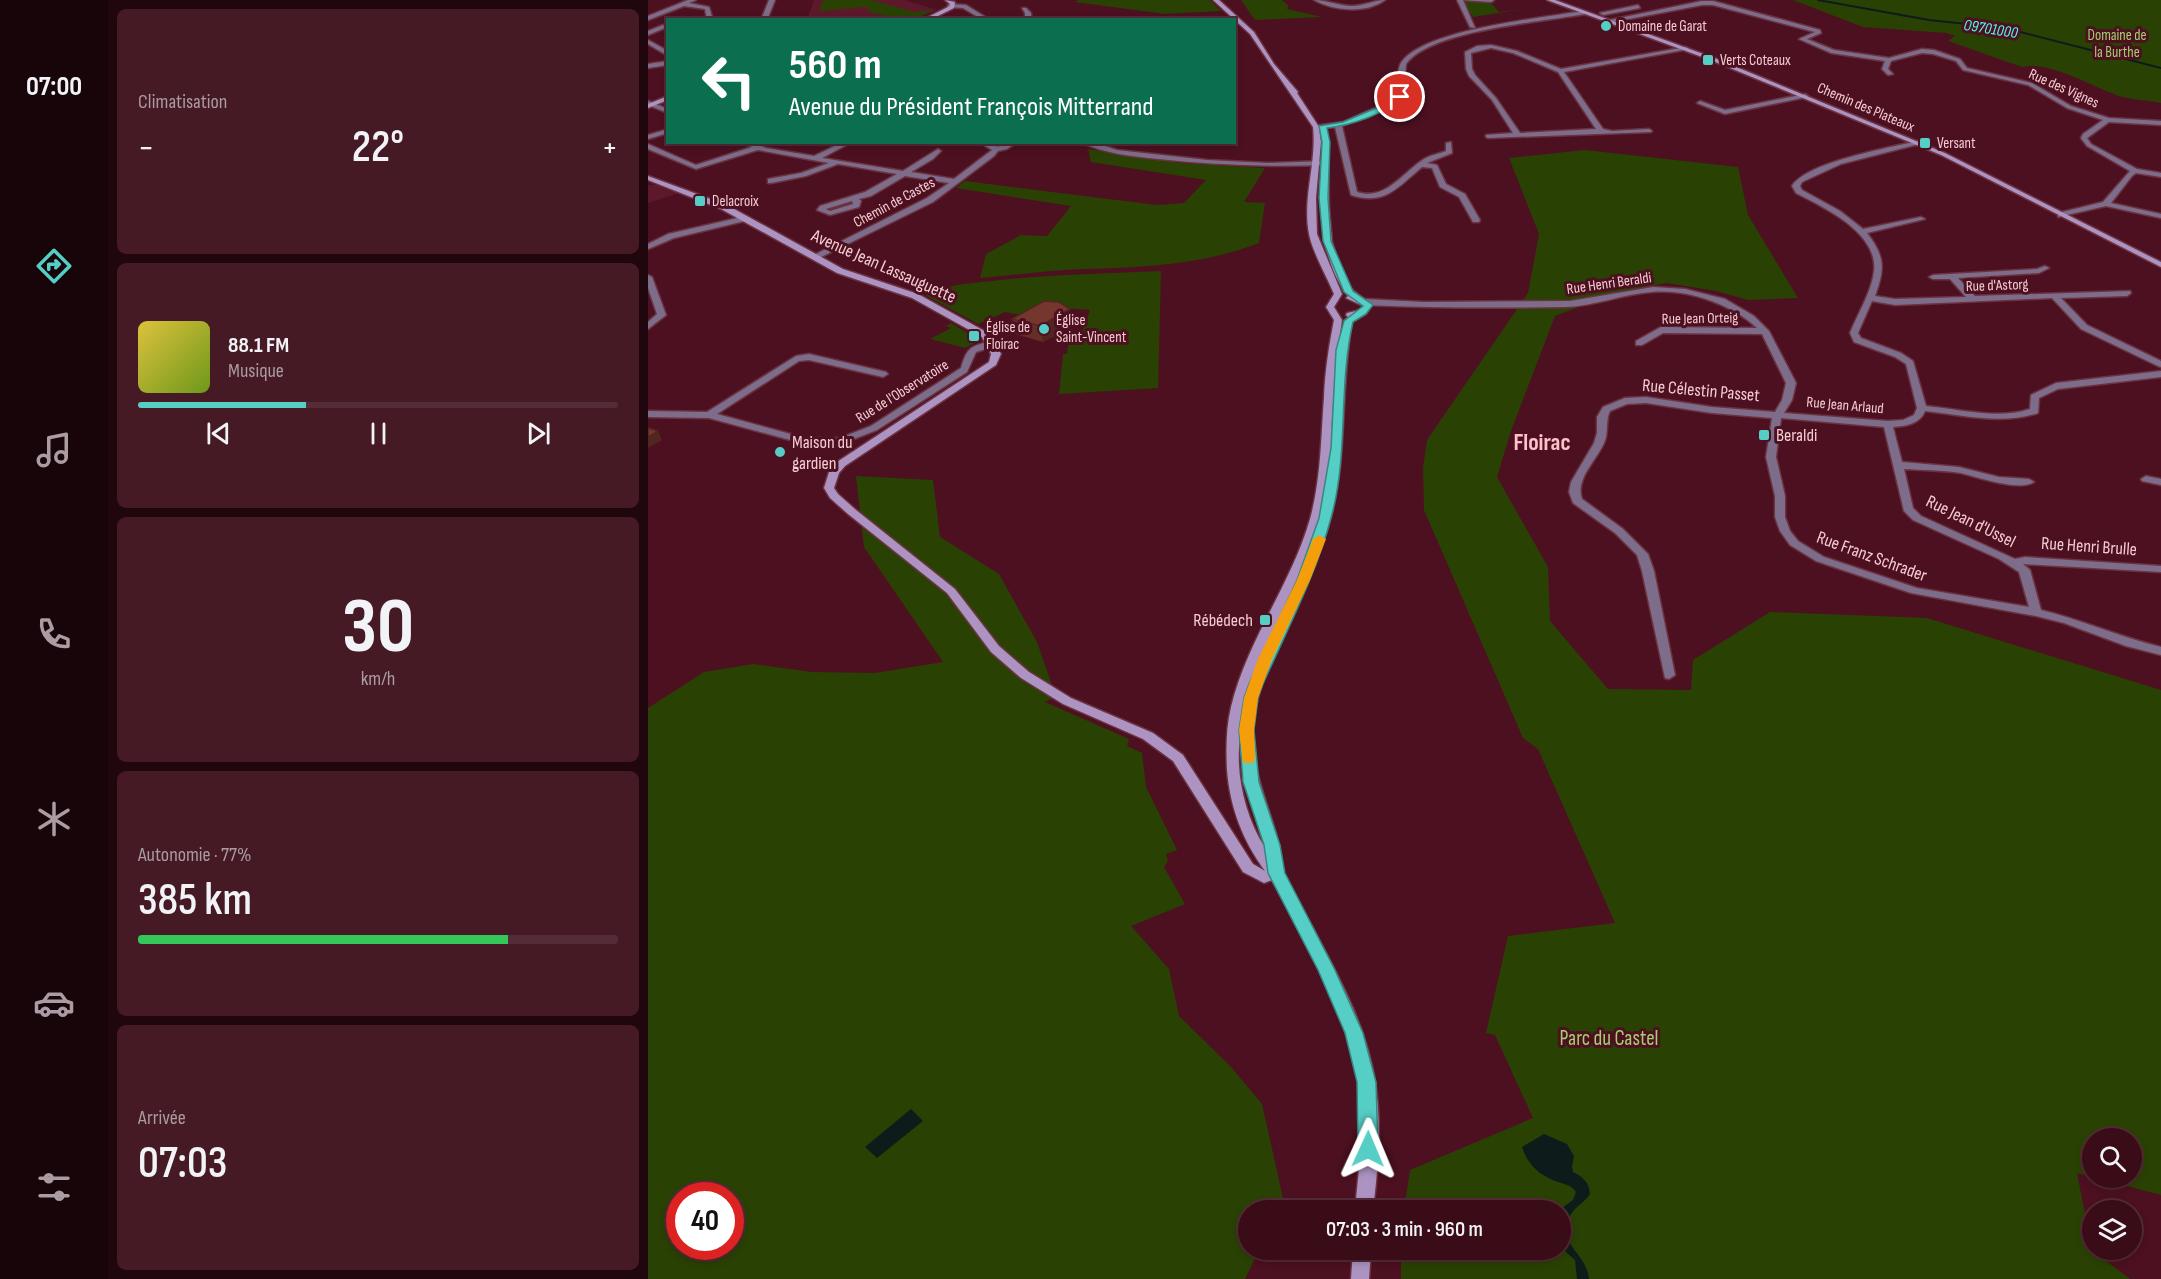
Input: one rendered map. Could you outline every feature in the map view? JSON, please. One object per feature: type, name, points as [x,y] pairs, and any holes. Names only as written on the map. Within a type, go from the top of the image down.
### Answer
[{"type":"street","points":[[648,18],[693,0]]},
{"type":"street","points":[[765,18],[772,0]]},
{"type":"street","points":[[943,0],[949,6],[974,12],[985,18]]},
{"type":"street","points":[[1216,0],[1236,18]]},
{"type":"street","points":[[1317,0],[1336,5],[1362,7],[1375,5],[1383,0]]},
{"type":"street","points":[[1460,0],[1473,27]]},
{"type":"street","points":[[1466,0],[1491,0]]},
{"type":"street","name":"Chemin des Plateaux","points":[[1550,0],[1686,49],[1946,155],[2161,265]]},
{"type":"street","points":[[683,3],[707,8],[710,18]]},
{"type":"street","name":"Rue des Vignes","points":[[1608,21],[1708,3],[1753,12],[1818,30],[1820,32],[1802,39],[1833,52],[1889,60],[1922,51],[1934,52],[1958,60],[1965,69],[2030,84],[2069,107],[2108,120],[2161,123]]},
{"type":"street","points":[[1603,13],[1651,4],[1666,10]]},
{"type":"street","points":[[927,18],[949,6]]},
{"type":"street","points":[[1024,9],[1028,13],[1028,18]]},
{"type":"street","points":[[1320,126],[1338,125],[1398,100],[1402,68],[1406,60],[1429,46],[1482,30],[1583,13]]},
{"type":"street","points":[[1236,18],[1252,33],[1289,87],[1320,126],[1326,142],[1324,198],[1327,241],[1349,292],[1361,300],[1368,309],[1348,321],[1341,350],[1337,448],[1326,518],[1303,580],[1265,659],[1251,698],[1248,714],[1247,739],[1251,782],[1272,845],[1276,873]]},
{"type":"street","points":[[648,33],[663,27]]},
{"type":"street","points":[[648,42],[666,52]]},
{"type":"street","points":[[1518,135],[1499,106],[1473,76],[1469,69],[1468,52],[1483,47],[1502,47],[1560,71],[1686,49]]},
{"type":"street","points":[[1889,60],[1885,69],[1890,74]]},
{"type":"street","points":[[648,66],[666,63]]},
{"type":"street","points":[[1560,71],[1601,131]]},
{"type":"street","points":[[1700,103],[1725,112],[1804,96]]},
{"type":"street","points":[[649,104],[666,99]]},
{"type":"street","points":[[649,104],[666,110]]},
{"type":"street","points":[[2108,120],[2085,135],[2085,141],[2134,171],[2161,175]]},
{"type":"street","points":[[1338,125],[1354,193],[1360,196],[1383,196],[1408,173],[1423,165],[1428,159],[1450,152],[1449,143]]},
{"type":"street","points":[[1320,126],[1312,198],[1313,234],[1338,294],[1334,307],[1338,320],[1330,362],[1327,448],[1316,517],[1293,578],[1252,658],[1238,697],[1232,732],[1232,759],[1235,786],[1244,816],[1258,849],[1276,873],[1326,970],[1354,1033],[1367,1082],[1370,1128],[1365,1200]]},
{"type":"street","points":[[648,130],[657,134]]},
{"type":"street","points":[[1488,136],[1649,131]]},
{"type":"street","points":[[648,137],[666,132]]},
{"type":"street","points":[[1917,143],[1839,162],[1799,181],[1796,186],[1799,191],[1830,208],[1862,232],[1878,257],[1879,265],[1869,298],[1854,333],[1857,340],[1898,355],[1910,363],[1922,408],[2013,416],[2028,414],[2035,411],[2034,397],[2056,386],[2161,375]]},
{"type":"street","points":[[749,144],[758,148],[835,163],[956,182]]},
{"type":"street","points":[[814,159],[845,144]]},
{"type":"street","points":[[986,144],[996,149],[1005,148],[1011,144]]},
{"type":"street","points":[[1090,144],[1116,152],[1191,161],[1268,165],[1325,163]]},
{"type":"street","points":[[648,146],[696,167],[758,148]]},
{"type":"street","name":"Chemin de Castes","points":[[815,258],[930,200],[992,155],[996,149]]},
{"type":"street","points":[[853,199],[868,195],[938,151]]},
{"type":"street","points":[[771,181],[791,178],[835,163]]},
{"type":"street","points":[[1423,165],[1435,166],[1443,184],[1462,196],[1476,220]]},
{"type":"street","points":[[2106,204],[2129,174],[2134,171]]},
{"type":"street","name":"Avenue Jean Lassauguette","points":[[650,180],[724,207],[848,274],[915,296],[966,323],[985,335],[992,344]]},
{"type":"street","points":[[2061,215],[2106,204],[2161,216]]},
{"type":"street","points":[[648,247],[671,236],[746,218]]},
{"type":"street","points":[[1862,232],[1922,219]]},
{"type":"street","points":[[1934,277],[2039,271],[2045,268]]},
{"type":"street","points":[[1952,276],[1973,299]]},
{"type":"street","points":[[648,277],[662,315],[648,326]]},
{"type":"street","name":"Rue Henri Beraldi","points":[[1360,313],[1379,308],[1424,305],[1570,304],[1639,291],[1674,290],[1722,301],[1751,318],[1765,332],[1791,383]]},
{"type":"street","name":"Rue d'Astorg","points":[[1869,298],[1895,302],[2127,293]]},
{"type":"street","points":[[2055,297],[2084,327],[2161,364]]},
{"type":"street","points":[[1334,307],[1361,300]]},
{"type":"street","name":"Rue Henri Beraldi","points":[[1361,300],[1424,305]]},
{"type":"street","points":[[1334,307],[1345,315],[1360,313]]},
{"type":"street","name":"Rue Jean Orteig","points":[[1639,343],[1661,330],[1765,332]]},
{"type":"street","points":[[992,344],[996,354],[993,363],[841,464],[834,472],[829,488],[834,496],[852,512],[951,591],[995,649],[1025,675],[1066,701],[1148,736],[1178,758],[1248,868],[1264,877],[1276,873]]},
{"type":"street","name":"Rue de l'Observatoire","points":[[648,414],[709,415],[811,442],[851,438],[874,428],[958,374],[967,367],[968,356],[971,352],[992,344]]},
{"type":"street","points":[[789,350],[796,359]]},
{"type":"street","points":[[709,415],[796,359],[810,357],[884,374]]},
{"type":"street","name":"Rue Franz Schrader","points":[[1791,383],[1787,399],[1776,419],[1771,457],[1780,496],[1780,517],[1785,531],[1794,543],[1820,559],[1915,591],[2036,612],[2068,620],[2130,643],[2161,651]]},
{"type":"street","name":"Rue Célestin Passet","points":[[1669,675],[1650,579],[1642,554],[1619,531],[1577,501],[1574,492],[1576,482],[1599,443],[1602,417],[1606,410],[1615,404],[1635,400],[1712,410],[1780,414]]},
{"type":"street","name":"Rue Jean Arlaud","points":[[1780,414],[1888,424],[1905,423],[1918,417],[1922,408]]},
{"type":"street","name":"Rue Jean d'Ussel","points":[[1888,424],[1908,509],[1917,518],[2015,563],[2024,570],[2036,612]]},
{"type":"street","points":[[1897,465],[1959,470],[1999,480],[2029,482]]},
{"type":"street","points":[[2146,479],[2161,482]]},
{"type":"street","name":"Rue Henri Brulle","points":[[2015,563],[2025,560],[2161,569]]},
{"type":"street","points":[[1360,1279],[1361,1260]]},
{"type":"shaded area","points":[[814,0],[905,0],[937,10],[917,18],[808,18]]},
{"type":"shaded area","points":[[648,185],[658,185],[679,193],[648,203]]},
{"type":"shaded area","points":[[911,1109],[923,1121],[877,1158],[865,1147]]},
{"type":"shaded area","points":[[1544,1134],[1567,1144],[1574,1156],[1573,1172],[1587,1183],[1590,1194],[1571,1214],[1571,1201],[1576,1192],[1574,1189],[1539,1172],[1527,1159],[1522,1147]]},
{"type":"shaded area","points":[[1571,1245],[1583,1262],[1589,1279],[1577,1279],[1575,1260],[1571,1257]]},
{"type":"green space","points":[[823,0],[871,0],[914,12],[934,10],[917,18],[886,16],[868,12],[869,8],[865,7],[819,11]]},
{"type":"green space","points":[[1078,0],[1210,0],[1221,11],[1165,14],[1075,2]]},
{"type":"green space","points":[[1241,0],[1282,0],[1289,6],[1287,9],[1322,17],[1255,20]]},
{"type":"green space","name":"Domaine de la Burthe","points":[[1793,0],[2161,0],[2161,103],[2119,96],[2058,71],[2033,66],[2022,67],[1948,41],[1955,36],[1947,33],[1863,27]]},
{"type":"green space","points":[[1463,2],[1490,2],[1499,12],[1524,9],[1473,17]]},
{"type":"green space","points":[[1088,149],[1180,163],[1265,168],[1244,202],[1265,203],[1259,243],[1217,256],[1174,264],[1060,270],[980,278],[986,254],[1021,235],[1047,236],[1071,206],[956,188],[965,181],[1157,205],[1184,203],[1206,180],[1091,162]]},
{"type":"green space","name":"Parc du Castel","points":[[1585,150],[1738,167],[1748,215],[1798,298],[1748,300],[1716,291],[1667,283],[1618,292],[1555,316],[1511,431],[1497,477],[1548,567],[1550,621],[1608,689],[1691,690],[1693,660],[1770,612],[1927,618],[2161,690],[2161,1195],[2134,1188],[2142,1188],[2142,1128],[2082,1128],[2082,1174],[2077,1173],[2082,1200],[2082,1260],[2105,1260],[2130,1279],[1401,1279],[1401,1260],[1571,1260],[1571,1200],[1406,1200],[1410,1170],[1533,1118],[1495,1035],[1486,1033],[1508,936],[1615,923],[1538,749],[1523,738],[1424,510],[1423,468],[1427,440],[1528,293],[1539,234],[1509,158]]},
{"type":"green space","points":[[1161,271],[1158,388],[1059,394],[1063,354],[1067,354],[1068,345],[1052,337],[1060,332],[1066,335],[1083,330],[1090,310],[1051,307],[1021,315],[1005,312],[978,324],[925,295],[958,285],[1013,279]]},
{"type":"green space","points":[[951,323],[976,338],[976,342],[965,348],[930,339],[951,328],[946,326]]},
{"type":"green space","points":[[856,476],[933,480],[940,537],[999,574],[1037,642],[1056,697],[1045,702],[1129,739],[1127,746],[1142,753],[1146,787],[1177,850],[1166,854],[1168,861],[1164,867],[1185,904],[1131,926],[1169,969],[1179,1016],[1231,1067],[1262,1104],[1283,1198],[1282,1200],[1238,1200],[1238,1260],[1254,1260],[1245,1279],[648,1279],[648,708],[704,672],[753,664],[812,672],[875,673],[943,662],[864,547]]},
{"type":"building","points":[[1044,301],[1059,302],[1070,309],[1040,326],[1012,319]]},
{"type":"building","points":[[648,428],[658,431],[648,437]]},
{"type":"waterway","name":"O9701000","points":[[1818,0],[1929,20],[2005,28],[2161,68]]},
{"type":"slow traffic","points":[[1248,759],[1246,730],[1251,698],[1265,659],[1303,580],[1319,539]]},
{"type":"place","name":"Domaine de Garat","points":[[1606,26]]},
{"type":"place","name":"Verts Coteaux","points":[[1708,60]]},
{"type":"place","name":"Versant","points":[[1925,143]]},
{"type":"place","name":"Delacroix","points":[[700,201]]},
{"type":"place","name":"Église Saint-Vincent","points":[[1044,329]]},
{"type":"place","name":"Église de Floirac","points":[[974,336]]},
{"type":"place","name":"Beraldi","points":[[1764,435]]},
{"type":"place","name":"Maison du gardien","points":[[780,452]]},
{"type":"place","name":"Rébédech","points":[[1265,620]]},
{"type":"district","name":"Floirac","points":[[1542,442]]},
{"type":"route","points":[[1368,1149],[1370,1128],[1367,1082],[1354,1033],[1326,970],[1276,873],[1272,845],[1251,782],[1246,730],[1251,698],[1265,659],[1303,580],[1326,518],[1337,448],[1341,350],[1348,321],[1368,309],[1364,301],[1357,299],[1349,292],[1327,241],[1324,198],[1326,142],[1323,126],[1344,124],[1391,104],[1400,97]]}]
